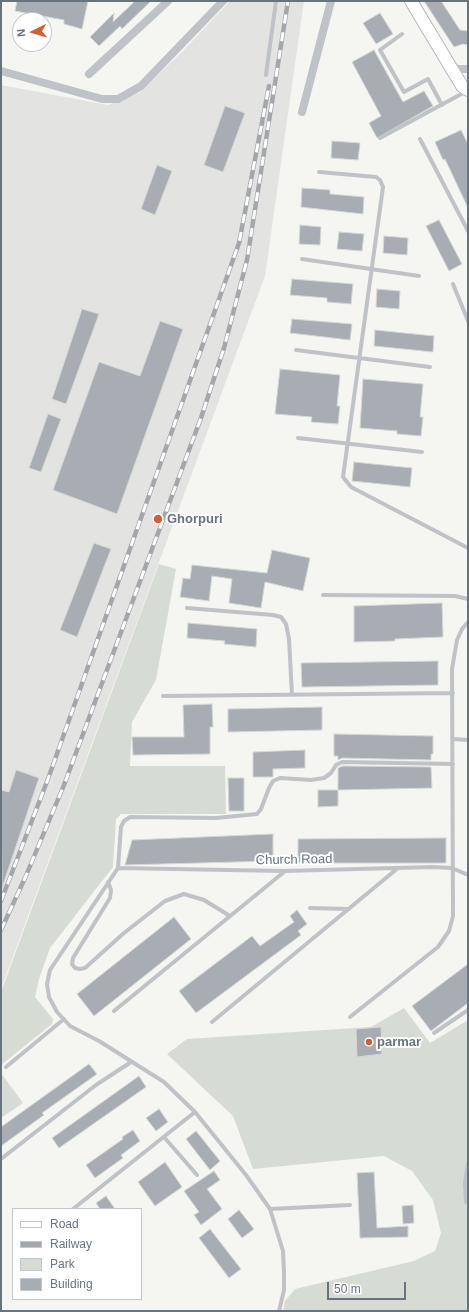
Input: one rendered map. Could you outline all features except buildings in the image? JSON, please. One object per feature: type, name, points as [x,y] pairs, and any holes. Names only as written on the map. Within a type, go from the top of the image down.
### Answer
[{"type":"main road","points":[[411,1],[466,92]]},
{"type":"street","points":[[89,74],[168,1]]},
{"type":"street","points":[[1,71],[102,99],[118,99],[141,86],[223,1]]},
{"type":"street","points":[[302,112],[331,1]]},
{"type":"street","points":[[452,70],[468,69]]},
{"type":"lane","points":[[266,75],[276,1]]},
{"type":"lane","points":[[402,34],[380,50],[404,92],[428,79],[442,105]]},
{"type":"lane","points":[[380,138],[466,92]]},
{"type":"lane","points":[[420,139],[468,231]]},
{"type":"lane","points":[[319,172],[376,178],[380,180],[383,186],[343,476],[351,487],[468,548]]},
{"type":"lane","points":[[302,259],[419,276]]},
{"type":"lane","points":[[453,284],[468,321]]},
{"type":"lane","points":[[296,350],[430,367]]},
{"type":"lane","points":[[298,438],[422,452]]},
{"type":"lane","points":[[323,595],[455,596],[468,599]]},
{"type":"lane","points":[[187,608],[273,615],[281,617],[286,624],[289,639],[292,695]]},
{"type":"lane","points":[[350,1017],[438,947],[449,931],[453,916],[454,650],[462,629],[468,622]]},
{"type":"lane","points":[[164,696],[453,693]]},
{"type":"lane","points":[[453,739],[468,740]]},
{"type":"lane","points":[[279,1311],[284,1290],[284,1272],[282,1251],[270,1209],[246,1175],[196,1112],[164,1082],[99,1041],[70,1026],[57,1012],[49,997],[47,984],[50,970],[118,868],[121,827],[124,821],[130,817],[216,818],[257,814],[261,809],[268,788],[273,781],[280,778],[311,780],[324,778],[331,773],[336,765],[342,762],[453,764]]},
{"type":"lane","name":"Church Road","points":[[118,868],[284,871],[452,868],[468,875]]},
{"type":"lane","points":[[212,1022],[398,868]]},
{"type":"lane","points":[[114,1011],[284,871]]},
{"type":"lane","points":[[108,882],[111,890],[110,898],[73,958],[72,964],[75,968],[85,968],[103,951],[165,901],[184,894],[204,900],[230,916]]},
{"type":"lane","points":[[310,908],[349,909]]},
{"type":"lane","points":[[434,1033],[468,1010]]},
{"type":"lane","points":[[6,1067],[64,1019]]},
{"type":"lane","points":[[1,1159],[96,1085],[131,1062]]},
{"type":"lane","points":[[74,1208],[196,1112]]},
{"type":"lane","points":[[164,1137],[197,1175]]},
{"type":"lane","points":[[466,1202],[465,1183],[468,1163]]},
{"type":"lane","points":[[270,1209],[350,1205]]},
{"type":"shaded area","points":[[230,1],[304,1],[265,276],[1,989],[1,85],[108,105],[140,92],[182,52]]},
{"type":"green space","points":[[159,564],[176,569],[156,680],[132,722],[130,766],[225,766],[226,814],[121,814],[116,819],[113,867],[50,948],[39,979],[35,997],[53,1019],[52,1024],[1,1065],[1,992]]},
{"type":"green space","points":[[404,1008],[430,1043],[468,1020],[468,1311],[283,1311],[285,1301],[295,1289],[414,1261],[435,1251],[441,1233],[433,1200],[412,1171],[384,1156],[253,1169],[233,1116],[167,1054],[187,1039],[371,1027]]},
{"type":"green space","points":[[1,1073],[23,1103],[1,1118]]},
{"type":"railway","points":[[1,930],[25,878],[64,785],[201,418],[224,348],[247,260],[288,1]]},
{"type":"railway","points":[[1,901],[48,779],[239,243],[269,86]]},
{"type":"place","name":"Ghorpuri","points":[[158,519]]},
{"type":"place","name":"parmar","points":[[369,1042]]}]
